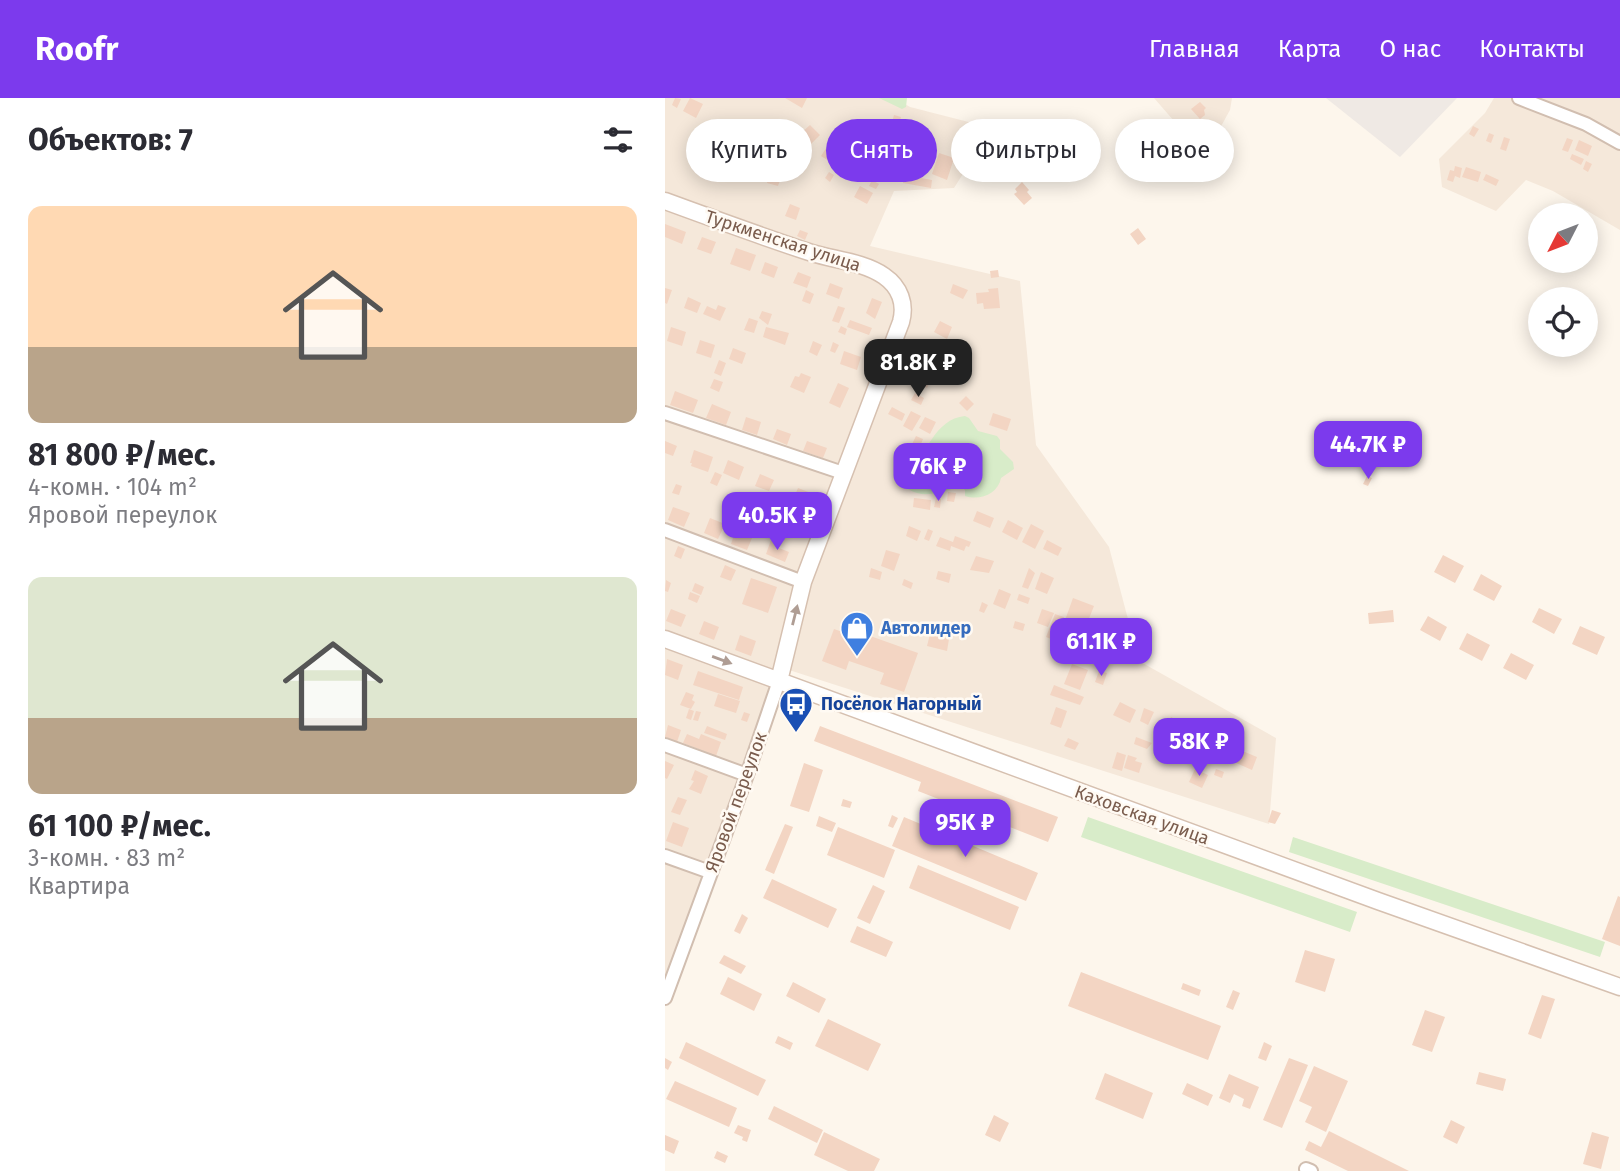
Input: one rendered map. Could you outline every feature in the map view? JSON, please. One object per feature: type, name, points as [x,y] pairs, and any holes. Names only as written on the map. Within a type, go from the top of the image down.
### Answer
[{"type":"main road","name":"Туркменская улица","points":[[665,201],[812,253],[872,269],[896,287]]},
{"type":"main road","name":"Яровой переулок","points":[[779,681],[803,582],[903,314],[902,300],[896,287]]},
{"type":"main road","name":"Каховская улица","points":[[665,639],[1365,897],[1620,987]]},
{"type":"street","points":[[1518,98],[1586,124],[1620,143]]},
{"type":"street","points":[[665,413],[843,473]]},
{"type":"street","points":[[665,530],[803,582]]},
{"type":"street","name":"Яровой переулок","points":[[665,998],[670,969],[710,873],[779,681]]},
{"type":"street","points":[[665,745],[747,775]]},
{"type":"street","points":[[665,856],[710,873]]},
{"type":"shaded area","points":[[665,98],[895,98],[910,107],[957,119],[951,119],[951,182],[958,182],[954,188],[894,191],[870,246],[1020,281],[1036,445],[1109,547],[1139,661],[1276,738],[1269,824],[789,670],[665,984]]},
{"type":"shaded area","points":[[1154,98],[1232,98],[1225,119],[1172,119]]},
{"type":"shaded area","points":[[1326,98],[1457,98],[1400,157]]},
{"type":"shaded area","points":[[1494,98],[1620,98],[1620,230],[1598,217],[1598,203],[1574,203],[1526,180],[1496,211],[1442,187],[1439,159],[1485,113]]},
{"type":"green space","points":[[879,98],[907,98],[906,107],[902,109]]},
{"type":"green space","points":[[965,416],[978,431],[997,436],[1000,449],[1013,462],[1014,469],[1001,478],[992,492],[977,498],[965,496],[965,490],[961,487],[928,494],[908,489],[908,473],[938,431],[954,419]]},
{"type":"green space","points":[[1088,817],[1357,912],[1350,932],[1081,837]]},
{"type":"green space","points":[[1293,837],[1605,942],[1600,957],[1289,852]]},
{"type":"building","points":[[675,98],[681,99],[677,108],[672,105]]},
{"type":"building","points":[[690,98],[703,104],[696,118],[683,111]]},
{"type":"building","points":[[785,98],[807,98],[802,108]]},
{"type":"building","points":[[1200,102],[1206,108],[1205,115],[1200,119],[1191,109]]},
{"type":"building","points":[[1473,126],[1479,129],[1474,137],[1469,134]]},
{"type":"building","points":[[812,127],[820,135],[812,143]]},
{"type":"building","points":[[1489,133],[1494,135],[1491,143],[1486,141]]},
{"type":"building","points":[[1504,137],[1510,139],[1506,151],[1500,149]]},
{"type":"building","points":[[1567,138],[1573,140],[1568,152],[1562,150]]},
{"type":"building","points":[[1579,140],[1592,146],[1588,156],[1575,150]]},
{"type":"building","points":[[939,153],[951,157],[947,180],[937,176]]},
{"type":"building","points":[[1572,154],[1584,159],[1581,165],[1570,159]]},
{"type":"building","points":[[1586,161],[1592,164],[1588,172],[1583,169]]},
{"type":"building","points":[[1455,166],[1462,168],[1460,178],[1455,176],[1453,182],[1447,180],[1450,170],[1454,171]]},
{"type":"building","points":[[1466,167],[1481,172],[1478,182],[1462,177]]},
{"type":"building","points":[[1486,174],[1499,180],[1496,186],[1483,180]]},
{"type":"building","points":[[871,182],[879,184],[876,189],[869,186]]},
{"type":"building","points":[[903,182],[932,182],[931,188]]},
{"type":"building","points":[[1022,182],[1032,198],[1024,205],[1014,194],[1017,192],[1015,189]]},
{"type":"building","points":[[860,186],[873,193],[867,204],[854,197]]},
{"type":"building","points":[[790,204],[800,208],[796,220],[785,216]]},
{"type":"building","points":[[665,224],[686,232],[682,244],[665,237]]},
{"type":"building","points":[[1138,228],[1146,239],[1138,245],[1130,234]]},
{"type":"building","points":[[800,230],[808,233],[805,240],[797,236]]},
{"type":"building","points":[[702,237],[716,242],[711,254],[697,249]]},
{"type":"building","points":[[736,248],[756,255],[750,271],[730,264]]},
{"type":"building","points":[[765,262],[778,267],[774,278],[761,273]]},
{"type":"building","points":[[998,270],[999,277],[991,278],[990,271]]},
{"type":"building","points":[[798,272],[811,277],[807,288],[793,283]]},
{"type":"building","points":[[830,283],[843,288],[839,299],[826,294]]},
{"type":"building","points":[[953,284],[968,290],[963,299],[950,293]]},
{"type":"building","points":[[665,288],[672,290],[667,304],[665,303]]},
{"type":"building","points":[[998,288],[1000,308],[984,309],[983,303],[977,304],[976,293]]},
{"type":"building","points":[[806,290],[814,294],[810,304],[802,301]]},
{"type":"building","points":[[688,297],[701,303],[697,313],[684,308]]},
{"type":"building","points":[[872,298],[882,302],[875,319],[866,313]]},
{"type":"building","points":[[718,305],[726,308],[720,321],[703,314],[707,306],[716,310]]},
{"type":"building","points":[[838,306],[845,308],[839,323],[832,321]]},
{"type":"building","points":[[762,311],[772,314],[768,325],[759,318]]},
{"type":"building","points":[[749,318],[758,321],[754,333],[744,330]]},
{"type":"building","points":[[850,320],[872,328],[869,335],[847,327]]},
{"type":"building","points":[[940,321],[952,327],[947,339],[934,332]]},
{"type":"building","points":[[841,326],[847,329],[845,335],[838,332]]},
{"type":"building","points":[[671,327],[686,332],[682,346],[667,341]]},
{"type":"building","points":[[766,327],[789,333],[785,345],[763,337]]},
{"type":"building","points":[[700,340],[715,345],[711,358],[696,353]]},
{"type":"building","points":[[925,340],[938,346],[934,355],[922,349]]},
{"type":"building","points":[[813,341],[822,345],[817,356],[809,352]]},
{"type":"building","points":[[833,342],[839,345],[835,353],[830,351]]},
{"type":"building","points":[[733,348],[746,353],[742,364],[729,359]]},
{"type":"building","points":[[844,351],[861,357],[857,370],[840,364]]},
{"type":"building","points":[[719,360],[726,363],[721,376],[714,373]]},
{"type":"building","points":[[920,367],[934,374],[927,388],[913,381]]},
{"type":"building","points":[[801,373],[811,377],[804,393],[790,387],[795,376],[799,377]]},
{"type":"building","points":[[714,379],[723,382],[719,392],[710,388]]},
{"type":"building","points":[[838,383],[849,388],[840,408],[829,403]]},
{"type":"building","points":[[675,391],[698,400],[693,413],[670,405]]},
{"type":"building","points":[[915,393],[924,398],[921,405],[911,400]]},
{"type":"building","points":[[966,396],[974,404],[967,411],[959,403]]},
{"type":"building","points":[[712,404],[731,412],[726,425],[706,418]]},
{"type":"building","points":[[892,407],[905,414],[902,421],[888,414]]},
{"type":"building","points":[[911,411],[921,416],[912,431],[903,426]]},
{"type":"building","points":[[993,413],[1011,419],[1007,431],[989,425]]},
{"type":"building","points":[[746,417],[761,422],[757,435],[742,430]]},
{"type":"building","points":[[925,417],[936,422],[930,434],[919,428]]},
{"type":"building","points":[[777,429],[791,434],[787,445],[773,439]]},
{"type":"building","points":[[916,436],[923,439],[919,449],[911,446]]},
{"type":"building","points":[[665,441],[677,446],[673,456],[665,453]]},
{"type":"building","points":[[807,441],[827,448],[823,458],[803,451]]},
{"type":"building","points":[[694,450],[713,457],[708,472],[691,466]]},
{"type":"building","points":[[728,460],[744,467],[739,480],[723,473]]},
{"type":"building","points":[[715,472],[722,475],[717,486],[710,483]]},
{"type":"building","points":[[760,474],[774,480],[769,491],[755,486]]},
{"type":"building","points":[[1367,476],[1372,478],[1368,486],[1363,484]]},
{"type":"building","points":[[676,484],[682,486],[679,495],[672,493]]},
{"type":"building","points":[[798,488],[811,493],[809,499],[795,495]]},
{"type":"building","points":[[948,492],[956,493],[954,502],[947,501]]},
{"type":"building","points":[[792,496],[802,500],[798,511],[788,507]]},
{"type":"building","points":[[914,498],[931,500],[930,510],[913,507]]},
{"type":"building","points":[[936,498],[941,499],[940,508],[934,507]]},
{"type":"building","points":[[673,507],[690,513],[684,527],[668,520]]},
{"type":"building","points":[[977,511],[994,518],[990,528],[973,521]]},
{"type":"building","points":[[710,518],[725,524],[718,539],[704,533]]},
{"type":"building","points":[[1008,520],[1023,528],[1017,540],[1002,532]]},
{"type":"building","points":[[1031,524],[1044,531],[1035,549],[1022,542]]},
{"type":"building","points":[[909,526],[921,531],[917,541],[906,536]]},
{"type":"building","points":[[928,529],[933,531],[929,541],[924,539]]},
{"type":"building","points":[[735,532],[752,538],[747,550],[731,544]]},
{"type":"building","points":[[955,536],[971,542],[969,547],[966,546],[964,551],[951,546],[950,551],[936,546],[940,537],[953,542]]},
{"type":"building","points":[[771,540],[780,544],[779,548],[789,552],[785,562],[766,554]]},
{"type":"building","points":[[1047,540],[1062,548],[1058,556],[1043,549]]},
{"type":"building","points":[[678,546],[685,549],[681,559],[674,556]]},
{"type":"building","points":[[886,550],[900,554],[894,571],[881,566]]},
{"type":"building","points":[[1443,555],[1464,566],[1455,583],[1434,572]]},
{"type":"building","points":[[976,556],[994,561],[989,573],[970,570]]},
{"type":"building","points":[[725,565],[736,570],[731,581],[720,577]]},
{"type":"building","points":[[871,568],[882,572],[880,580],[869,577]]},
{"type":"building","points":[[1029,568],[1035,573],[1028,589],[1022,587]]},
{"type":"building","points":[[938,571],[951,574],[949,583],[936,579]]},
{"type":"building","points":[[1041,572],[1054,578],[1047,594],[1035,589]]},
{"type":"building","points":[[1481,574],[1502,586],[1494,601],[1473,590]]},
{"type":"building","points":[[751,578],[777,587],[768,613],[742,604]]},
{"type":"building","points":[[904,579],[913,583],[911,589],[902,585]]},
{"type":"building","points":[[666,580],[671,583],[668,592],[665,591]]},
{"type":"building","points":[[695,583],[704,587],[701,595],[692,591]]},
{"type":"building","points":[[999,589],[1011,594],[1005,609],[993,604]]},
{"type":"building","points":[[690,592],[700,596],[697,603],[688,599]]},
{"type":"building","points":[[1019,594],[1030,598],[1028,604],[1017,600]]},
{"type":"building","points":[[1073,598],[1094,606],[1084,631],[1064,623]]},
{"type":"building","points":[[982,602],[988,605],[984,613],[979,611]]},
{"type":"building","points":[[1539,608],[1562,619],[1554,634],[1532,622]]},
{"type":"building","points":[[671,609],[686,615],[681,627],[666,621]]},
{"type":"building","points":[[1042,609],[1054,613],[1048,627],[1037,623]]},
{"type":"building","points":[[1393,610],[1394,622],[1369,624],[1368,613]]},
{"type":"building","points":[[1055,614],[1064,617],[1056,641],[1046,637]]},
{"type":"building","points":[[1428,616],[1447,627],[1440,641],[1420,630]]},
{"type":"building","points":[[1109,618],[1122,623],[1117,637],[1110,634],[1113,626],[1107,624]]},
{"type":"building","points":[[704,621],[719,627],[714,640],[699,634]]},
{"type":"building","points":[[1015,621],[1025,624],[1023,631],[1013,628]]},
{"type":"building","points":[[1580,626],[1605,637],[1597,655],[1572,644]]},
{"type":"building","points":[[834,629],[857,637],[859,632],[918,653],[904,692],[880,684],[884,673],[849,661],[846,670],[822,661]]},
{"type":"building","points":[[1094,632],[1112,640],[1107,651],[1089,642]]},
{"type":"building","points":[[1467,633],[1490,645],[1482,661],[1459,649]]},
{"type":"building","points":[[930,634],[949,639],[947,651],[927,646]]},
{"type":"building","points":[[740,635],[756,641],[751,656],[735,650]]},
{"type":"building","points":[[1511,653],[1534,665],[1526,680],[1503,668]]},
{"type":"building","points":[[667,659],[683,665],[678,680],[665,675]]},
{"type":"building","points":[[1072,664],[1088,670],[1080,690],[1064,684]]},
{"type":"building","points":[[698,671],[743,687],[739,700],[693,685]]},
{"type":"building","points":[[1099,671],[1107,673],[1103,685],[1095,682]]},
{"type":"building","points":[[1054,685],[1084,697],[1080,705],[1050,695]]},
{"type":"building","points":[[686,692],[694,695],[692,700],[695,702],[691,709],[680,705]]},
{"type":"building","points":[[718,694],[740,701],[736,713],[714,706]]},
{"type":"building","points":[[1120,702],[1136,710],[1130,723],[1113,715]]},
{"type":"building","points":[[1056,707],[1067,711],[1061,728],[1050,724]]},
{"type":"building","points":[[1144,708],[1154,712],[1148,725],[1140,721]]},
{"type":"building","points":[[689,709],[694,711],[691,720],[686,718]]},
{"type":"building","points":[[696,711],[701,712],[698,721],[693,720]]},
{"type":"building","points":[[744,712],[750,714],[747,722],[741,720]]},
{"type":"building","points":[[1171,717],[1183,723],[1177,737],[1165,732]]},
{"type":"building","points":[[1213,724],[1219,727],[1216,735],[1210,732]]},
{"type":"building","points":[[668,725],[681,730],[677,742],[665,737]]},
{"type":"building","points":[[707,726],[727,734],[725,740],[704,733]]},
{"type":"building","points":[[820,726],[1058,817],[1048,842],[918,791],[921,782],[814,741]]},
{"type":"building","points":[[1186,732],[1192,734],[1188,747],[1182,745]]},
{"type":"building","points":[[687,734],[699,739],[701,734],[721,742],[716,756],[683,743]]},
{"type":"building","points":[[1136,737],[1152,743],[1147,749],[1134,744]]},
{"type":"building","points":[[1068,738],[1079,743],[1075,750],[1064,746]]},
{"type":"building","points":[[1220,741],[1232,746],[1225,761],[1213,756]]},
{"type":"building","points":[[1240,750],[1257,757],[1252,770],[1234,762]]},
{"type":"building","points":[[1117,752],[1126,755],[1122,771],[1112,768]]},
{"type":"building","points":[[1128,755],[1142,763],[1139,773],[1124,768]]},
{"type":"building","points":[[665,761],[674,765],[667,779],[665,778]]},
{"type":"building","points":[[804,763],[823,770],[809,812],[790,806]]},
{"type":"building","points":[[1195,769],[1208,775],[1202,788],[1189,782]]},
{"type":"building","points":[[1216,769],[1224,772],[1222,778],[1214,775]]},
{"type":"building","points":[[695,770],[708,776],[701,794],[689,789],[694,781],[691,780]]},
{"type":"building","points":[[678,797],[687,800],[680,815],[671,812]]},
{"type":"building","points":[[843,799],[852,802],[850,808],[841,806]]},
{"type":"building","points":[[1272,810],[1281,813],[1275,824],[1268,822]]},
{"type":"building","points":[[892,815],[898,818],[893,828],[888,826]]},
{"type":"building","points":[[819,816],[836,823],[832,832],[816,826]]},
{"type":"building","points":[[904,817],[1038,873],[1026,901],[892,846]]},
{"type":"building","points":[[673,822],[689,828],[682,847],[666,841]]},
{"type":"building","points":[[785,824],[793,827],[774,874],[765,870]]},
{"type":"building","points":[[838,827],[895,850],[884,878],[827,855]]},
{"type":"building","points":[[918,865],[1019,907],[1010,930],[909,888]]},
{"type":"building","points":[[772,879],[837,909],[828,928],[763,898]]},
{"type":"building","points":[[873,885],[885,891],[870,924],[857,918]]},
{"type":"building","points":[[1618,896],[1620,897],[1620,946],[1602,939]]},
{"type":"building","points":[[742,914],[748,918],[740,934],[734,931]]},
{"type":"building","points":[[857,926],[893,942],[886,957],[850,942]]},
{"type":"building","points":[[1305,950],[1335,959],[1325,992],[1295,982]]},
{"type":"building","points":[[724,955],[746,966],[741,974],[719,963]]},
{"type":"building","points":[[1081,972],[1221,1026],[1208,1060],[1068,1006]]},
{"type":"building","points":[[728,977],[762,994],[754,1011],[720,994]]},
{"type":"building","points":[[793,982],[826,999],[819,1013],[786,996]]},
{"type":"building","points":[[1183,983],[1201,990],[1199,996],[1181,989]]},
{"type":"building","points":[[1233,990],[1240,993],[1233,1010],[1226,1007]]},
{"type":"building","points":[[1542,995],[1555,999],[1541,1039],[1528,1034]]},
{"type":"building","points":[[1425,1010],[1445,1017],[1432,1052],[1412,1045]]},
{"type":"building","points":[[828,1019],[881,1044],[868,1071],[815,1046]]},
{"type":"building","points":[[778,1036],[793,1043],[790,1050],[775,1043]]},
{"type":"building","points":[[686,1042],[766,1080],[758,1096],[679,1058]]},
{"type":"building","points":[[1264,1042],[1272,1046],[1266,1061],[1258,1058]]},
{"type":"building","points":[[665,1058],[672,1062],[668,1070],[665,1068]]},
{"type":"building","points":[[1289,1058],[1308,1065],[1282,1128],[1263,1120]]},
{"type":"building","points":[[1314,1066],[1348,1081],[1326,1132],[1305,1122],[1312,1107],[1299,1101]]},
{"type":"building","points":[[1479,1072],[1506,1079],[1503,1091],[1476,1084]]},
{"type":"building","points":[[1105,1073],[1153,1093],[1143,1119],[1095,1099]]},
{"type":"building","points":[[1229,1074],[1259,1087],[1250,1109],[1242,1106],[1244,1099],[1234,1094],[1230,1103],[1219,1098]]},
{"type":"building","points":[[675,1081],[737,1108],[729,1127],[666,1099]]},
{"type":"building","points":[[1187,1083],[1213,1095],[1208,1106],[1182,1094]]},
{"type":"building","points":[[774,1106],[823,1130],[817,1143],[768,1119]]},
{"type":"building","points":[[994,1115],[1009,1123],[1000,1142],[985,1135]]},
{"type":"building","points":[[1451,1120],[1465,1127],[1457,1144],[1443,1137]]},
{"type":"building","points":[[738,1125],[751,1130],[747,1142],[734,1133]]},
{"type":"building","points":[[1329,1131],[1409,1171],[1348,1171],[1305,1150],[1309,1141],[1321,1147]]},
{"type":"building","points":[[824,1132],[880,1159],[874,1171],[848,1171],[814,1155]]},
{"type":"building","points":[[1592,1132],[1609,1137],[1601,1169],[1583,1164]]},
{"type":"building","points":[[665,1135],[679,1141],[674,1154],[665,1150]]},
{"type":"building","points":[[717,1151],[728,1156],[725,1163],[714,1158]]},
{"type":"place","name":"Автолидер","points":[[857,658]]},
{"type":"place","name":"Посёлок Нагорный","points":[[796,734]]}]
